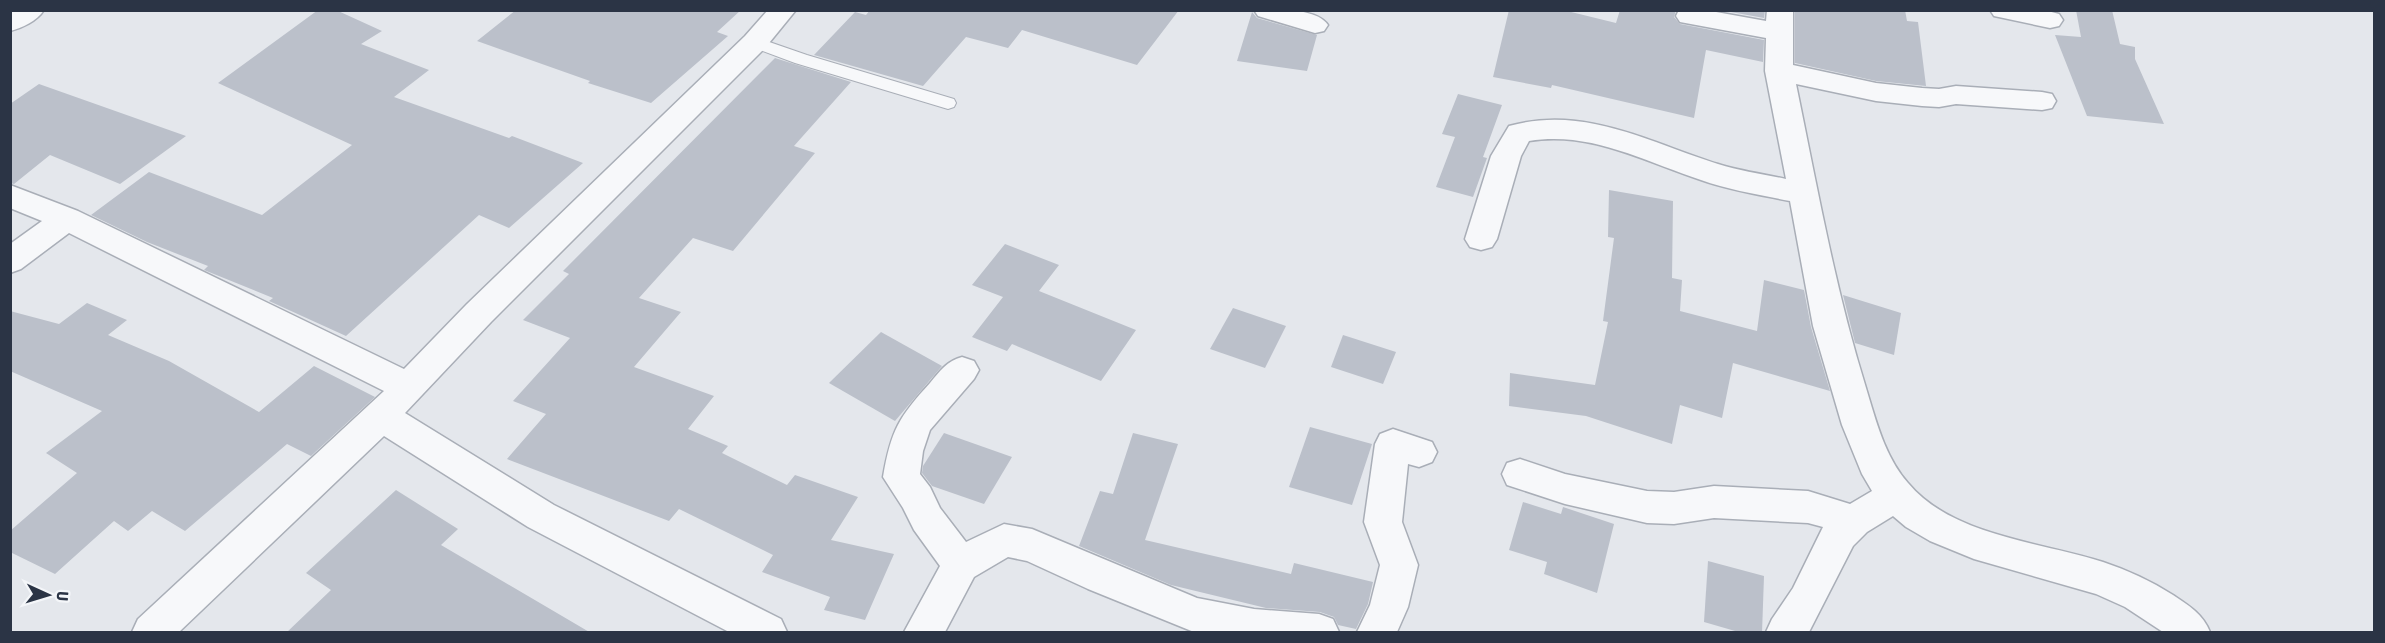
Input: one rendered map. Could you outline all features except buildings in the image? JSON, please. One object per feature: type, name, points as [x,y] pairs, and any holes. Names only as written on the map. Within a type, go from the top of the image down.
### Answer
[{"type":"street","points":[[10,24],[32,10]]},
{"type":"street","points":[[152,633],[381,416],[488,305],[754,42],[783,10]]},
{"type":"street","points":[[1266,10],[1315,25]]},
{"type":"street","points":[[2003,10],[2050,20]]},
{"type":"street","points":[[1689,16],[1780,21],[1779,71],[1833,337],[1860,425],[1880,474],[1896,496],[1919,516],[1943,530],[1974,543],[2102,579],[2139,595],[2174,617],[2190,633]]},
{"type":"street","points":[[1779,71],[1876,92],[1922,97],[1942,98],[1956,95],[2042,101]]},
{"type":"street","points":[[1481,239],[1506,156],[1518,134],[1531,130],[1596,132],[1657,151],[1714,174],[1804,195]]},
{"type":"street","points":[[10,196],[67,219],[408,387]]},
{"type":"street","points":[[10,261],[67,219]]},
{"type":"street","points":[[961,565],[927,519],[918,498],[901,477],[905,451],[915,423],[962,370]]},
{"type":"street","points":[[381,416],[541,516],[767,633]]},
{"type":"street","points":[[1377,633],[1389,607],[1399,566],[1383,522],[1393,444],[1419,452]]},
{"type":"street","points":[[1520,474],[1565,489],[1647,507],[1674,508],[1714,502],[1808,507],[1854,521]]},
{"type":"street","points":[[1786,633],[1813,586],[1834,541],[1854,521],[1896,496]]},
{"type":"street","points":[[924,633],[961,565],[1004,540],[1032,545],[1102,577],[1191,624],[1319,633]]},
{"type":"lane","points":[[754,42],[801,59],[948,103]]}]
